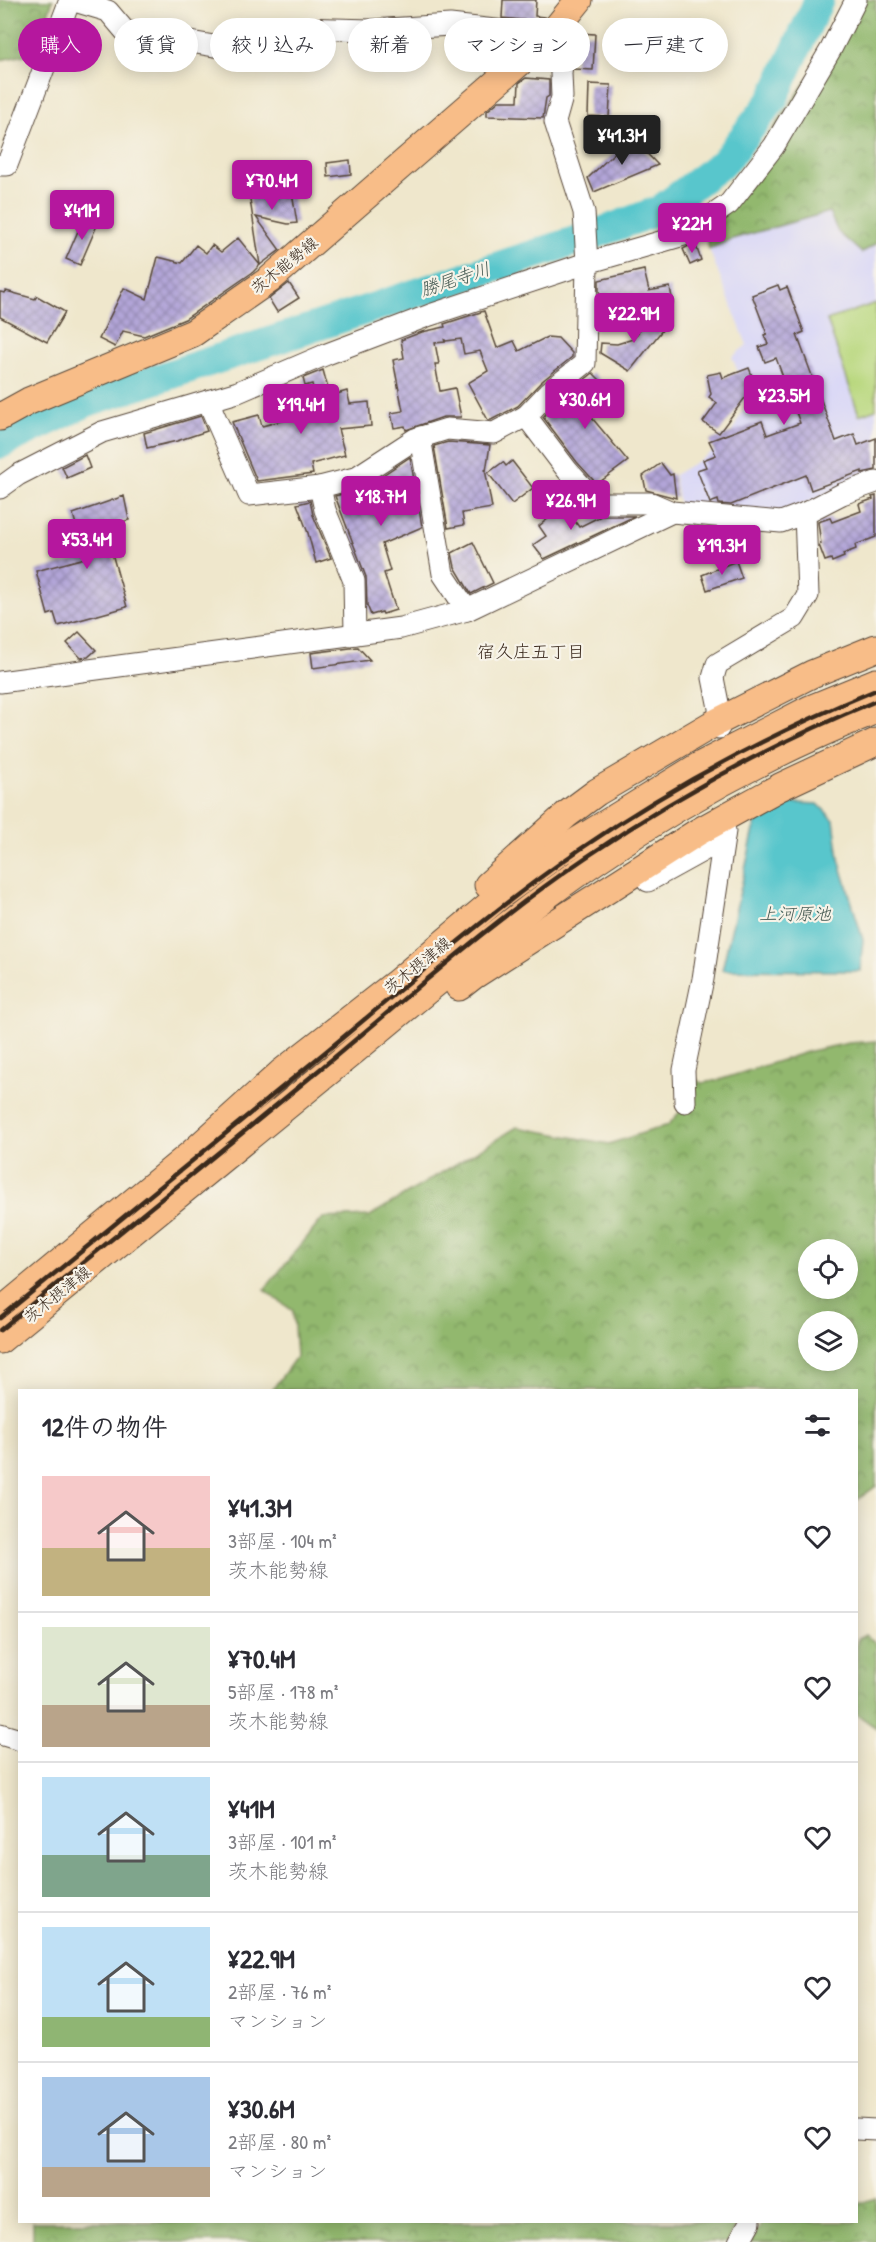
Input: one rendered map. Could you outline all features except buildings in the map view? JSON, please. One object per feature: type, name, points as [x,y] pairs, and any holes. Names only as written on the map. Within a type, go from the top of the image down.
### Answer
[{"type":"main road","name":"茨木能勢線","points":[[565,18],[579,0]]},
{"type":"main road","name":"茨木能勢線","points":[[0,417],[29,401],[193,333],[269,280],[507,72]]},
{"type":"main road","points":[[0,1291],[167,1154],[207,1114],[546,839],[579,805],[597,792],[719,724],[812,675],[876,648]]},
{"type":"main road","points":[[546,839],[758,716],[876,667]]},
{"type":"main road","name":"茨木摂津線","points":[[0,1312],[152,1187],[281,1073],[395,984],[502,894],[558,853],[667,784],[736,746],[810,710],[876,682]]},
{"type":"main road","name":"茨木摂津線","points":[[0,1340],[431,987],[561,885],[630,837],[704,793],[816,735],[876,710]]},
{"type":"main road","points":[[629,876],[612,873],[616,866],[706,810],[830,744],[876,716]]},
{"type":"main road","points":[[0,1358],[306,1107],[473,976],[578,898],[629,876],[691,836],[780,787],[876,742]]},
{"type":"main road","points":[[93,1215],[217,1129]]},
{"type":"street","points":[[0,165],[7,165],[71,0],[108,11],[125,31],[220,47],[248,30],[298,28],[371,30],[444,25]]},
{"type":"street","points":[[0,488],[18,475],[102,432],[238,392],[327,354],[430,315],[587,263],[684,235],[729,204],[774,146],[831,49],[856,0]]},
{"type":"street","points":[[208,401],[249,495],[320,487],[355,478],[420,437],[447,429],[494,433],[526,416],[549,392],[585,363],[587,263],[584,212],[555,122],[562,97],[561,72]]},
{"type":"street","points":[[526,416],[567,470],[597,503],[651,504],[672,512],[781,522],[805,513],[842,494],[876,482]]},
{"type":"street","points":[[420,437],[443,574],[467,610]]},
{"type":"street","points":[[320,487],[325,510],[354,581],[355,634]]},
{"type":"street","points":[[0,682],[401,628],[467,610],[672,512]]},
{"type":"street","points":[[719,724],[719,708],[713,678],[717,664],[794,618],[808,595],[805,513]]},
{"type":"street","points":[[629,876],[648,881],[724,839],[703,979],[684,1070],[685,1102]]},
{"type":"street","points":[[0,1734],[18,1739]]},
{"type":"street","points":[[858,2129],[876,2130]]},
{"type":"street","points":[[739,2242],[749,2223]]},
{"type":"shaded area","points":[[830,212],[838,232],[861,253],[876,243],[876,477],[772,515],[679,505],[674,475],[726,444],[749,399],[732,357],[747,345],[709,249],[732,239]]},
{"type":"green space","points":[[0,0],[53,0],[47,18],[18,18],[18,56],[0,60]]},
{"type":"green space","points":[[861,0],[876,0],[876,243],[862,253],[838,232],[829,212],[732,239],[709,249],[705,229]]},
{"type":"green space","points":[[876,303],[876,409],[859,415],[827,320]]},
{"type":"green space","points":[[876,1041],[876,1486],[858,1499],[858,1389],[273,1389],[296,1357],[293,1311],[264,1290],[323,1218],[370,1216],[517,1127],[609,1144],[668,1125],[687,1104],[692,1077],[702,1083],[719,1080],[810,1051],[849,1043]]},
{"type":"green space","points":[[866,1635],[876,1644],[876,1728],[858,1715],[858,1639]]},
{"type":"green space","points":[[876,2198],[876,2242],[751,2242],[761,2223],[858,2223],[858,2204]]},
{"type":"green space","points":[[33,2223],[738,2223],[728,2242],[33,2242]]},
{"type":"water","name":"上河原池","points":[[776,802],[818,804],[834,820],[839,859],[863,940],[860,971],[722,970],[757,817]]},
{"type":"waterway","name":"勝尾寺川","points":[[0,444],[87,402],[590,236],[660,210],[724,162],[773,99],[819,0]]},
{"type":"railway","points":[[0,1318],[450,948],[546,873],[650,804],[723,762],[799,724],[876,690]]},
{"type":"railway","points":[[0,1330],[461,951],[553,880],[654,813],[726,772],[876,701]]},
{"type":"district","name":"宿久庄五丁目","points":[[531,651]]}]
